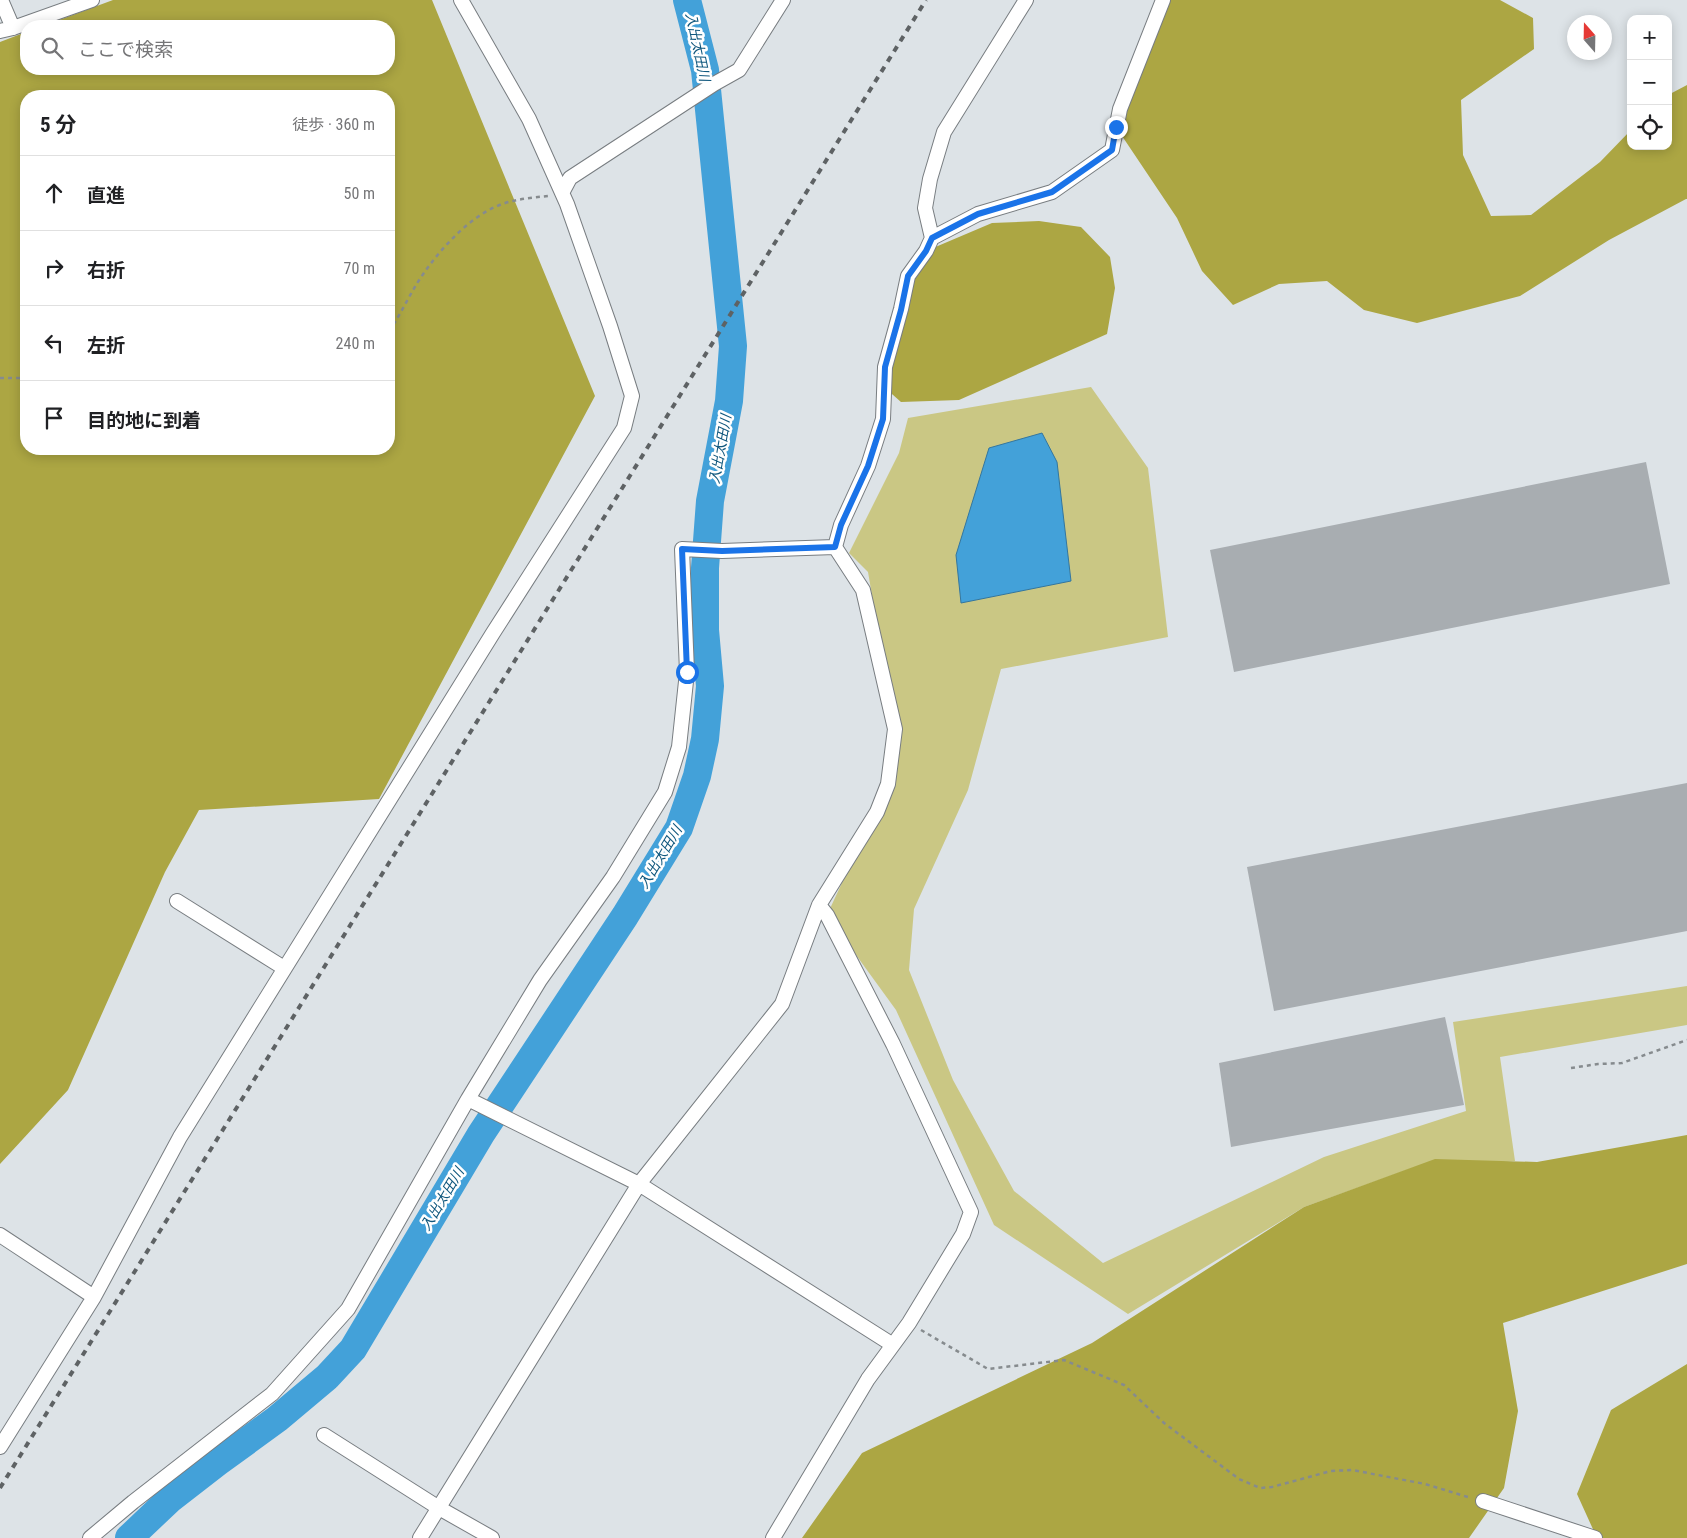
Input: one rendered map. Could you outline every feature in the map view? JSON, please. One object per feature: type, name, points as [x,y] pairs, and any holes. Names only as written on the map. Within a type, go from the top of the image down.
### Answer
[{"type":"street","points":[[1,0],[7,29],[20,25]]},
{"type":"street","points":[[33,20],[92,0]]},
{"type":"street","points":[[0,1447],[94,1297],[180,1136],[493,634],[624,428],[632,396],[604,307],[568,204],[529,119],[461,0]]},
{"type":"street","points":[[562,193],[570,178],[714,84],[739,70],[783,0]]},
{"type":"street","points":[[932,238],[925,208],[930,179],[944,132],[1026,0]]},
{"type":"street","points":[[420,1538],[640,1184],[782,1004],[819,905],[877,812],[888,784],[895,730],[863,590],[835,547],[841,525],[868,466],[883,419],[885,367],[901,310],[908,276],[926,251],[932,238],[978,214],[1052,192],[1112,150],[1120,109],[1163,0]]},
{"type":"street","points":[[90,1538],[133,1502],[272,1394],[348,1309],[468,1099],[540,980],[614,877],[665,792],[679,747],[687,672],[682,549],[722,551],[835,547]]},
{"type":"street","points":[[177,901],[284,968]]},
{"type":"street","points":[[773,1538],[868,1379],[909,1323],[963,1234],[971,1212],[893,1044],[827,915],[819,905]]},
{"type":"street","points":[[468,1099],[640,1184],[894,1345]]},
{"type":"street","points":[[0,1235],[94,1297]]},
{"type":"street","points":[[324,1434],[439,1508],[492,1538]]},
{"type":"street","points":[[1483,1501],[1596,1538]]},
{"type":"path","points":[[395,322],[417,283],[440,253],[476,216],[497,206],[517,200],[562,193]]},
{"type":"path","points":[[0,378],[20,378]]},
{"type":"path","points":[[1571,1068],[1622,1063],[1687,1040]]},
{"type":"path","points":[[909,1323],[988,1369],[1064,1360],[1124,1385],[1164,1423],[1239,1479],[1260,1488],[1272,1487],[1330,1471],[1352,1470],[1425,1484],[1483,1501]]},
{"type":"shaded area","points":[[113,0],[432,0],[595,396],[379,799],[199,810],[165,872],[68,1090],[0,1164],[0,42],[20,34],[20,75],[395,75],[395,20],[59,20]]},
{"type":"shaded area","points":[[1163,0],[1500,0],[1533,18],[1534,49],[1461,100],[1463,155],[1491,216],[1531,215],[1600,162],[1627,134],[1627,150],[1672,150],[1672,93],[1687,85],[1687,199],[1609,240],[1520,296],[1417,323],[1364,310],[1327,281],[1279,284],[1233,305],[1202,271],[1177,218],[1116,127]]},
{"type":"shaded area","points":[[1039,221],[1081,227],[1110,257],[1115,288],[1107,334],[959,400],[901,402],[884,387],[890,318],[926,251],[992,223]]},
{"type":"shaded area","points":[[1091,387],[1148,468],[1168,637],[1001,669],[968,790],[914,909],[909,970],[953,1080],[1014,1191],[1103,1263],[1324,1157],[1466,1111],[1453,1022],[1687,986],[1687,1025],[1500,1057],[1515,1161],[1415,1167],[1304,1207],[1128,1314],[994,1225],[896,1010],[827,915],[888,784],[892,713],[868,572],[849,553],[899,453],[908,418]]},
{"type":"shaded area","points":[[1687,1135],[1687,1264],[1503,1323],[1518,1411],[1504,1488],[1469,1538],[802,1538],[862,1453],[1092,1343],[1304,1207],[1435,1159],[1537,1162]]},
{"type":"shaded area","points":[[1687,1364],[1687,1538],[1597,1538],[1577,1494],[1611,1410]]},
{"type":"water","points":[[1042,433],[1057,462],[1071,581],[961,603],[956,555],[989,448]]},
{"type":"building","points":[[1646,462],[1670,584],[1234,672],[1210,550]]},
{"type":"building","points":[[1687,783],[1687,931],[1274,1011],[1247,867]]},
{"type":"building","points":[[1445,1017],[1464,1105],[1231,1147],[1219,1063]]},
{"type":"waterway","name":"入出太田川","points":[[129,1538],[169,1500],[277,1419],[327,1377],[353,1349],[481,1134],[625,916],[679,828],[697,776],[705,739],[710,686],[705,630],[705,568],[710,501],[729,401],[733,346],[705,70],[687,0]]},
{"type":"railway","points":[[0,1488],[926,0]]},
{"type":"route","points":[[687,672],[682,549],[722,551],[835,547],[841,525],[868,466],[883,419],[885,367],[901,310],[908,276],[926,251],[932,238],[978,214],[1052,192],[1112,150],[1116,127]]}]
